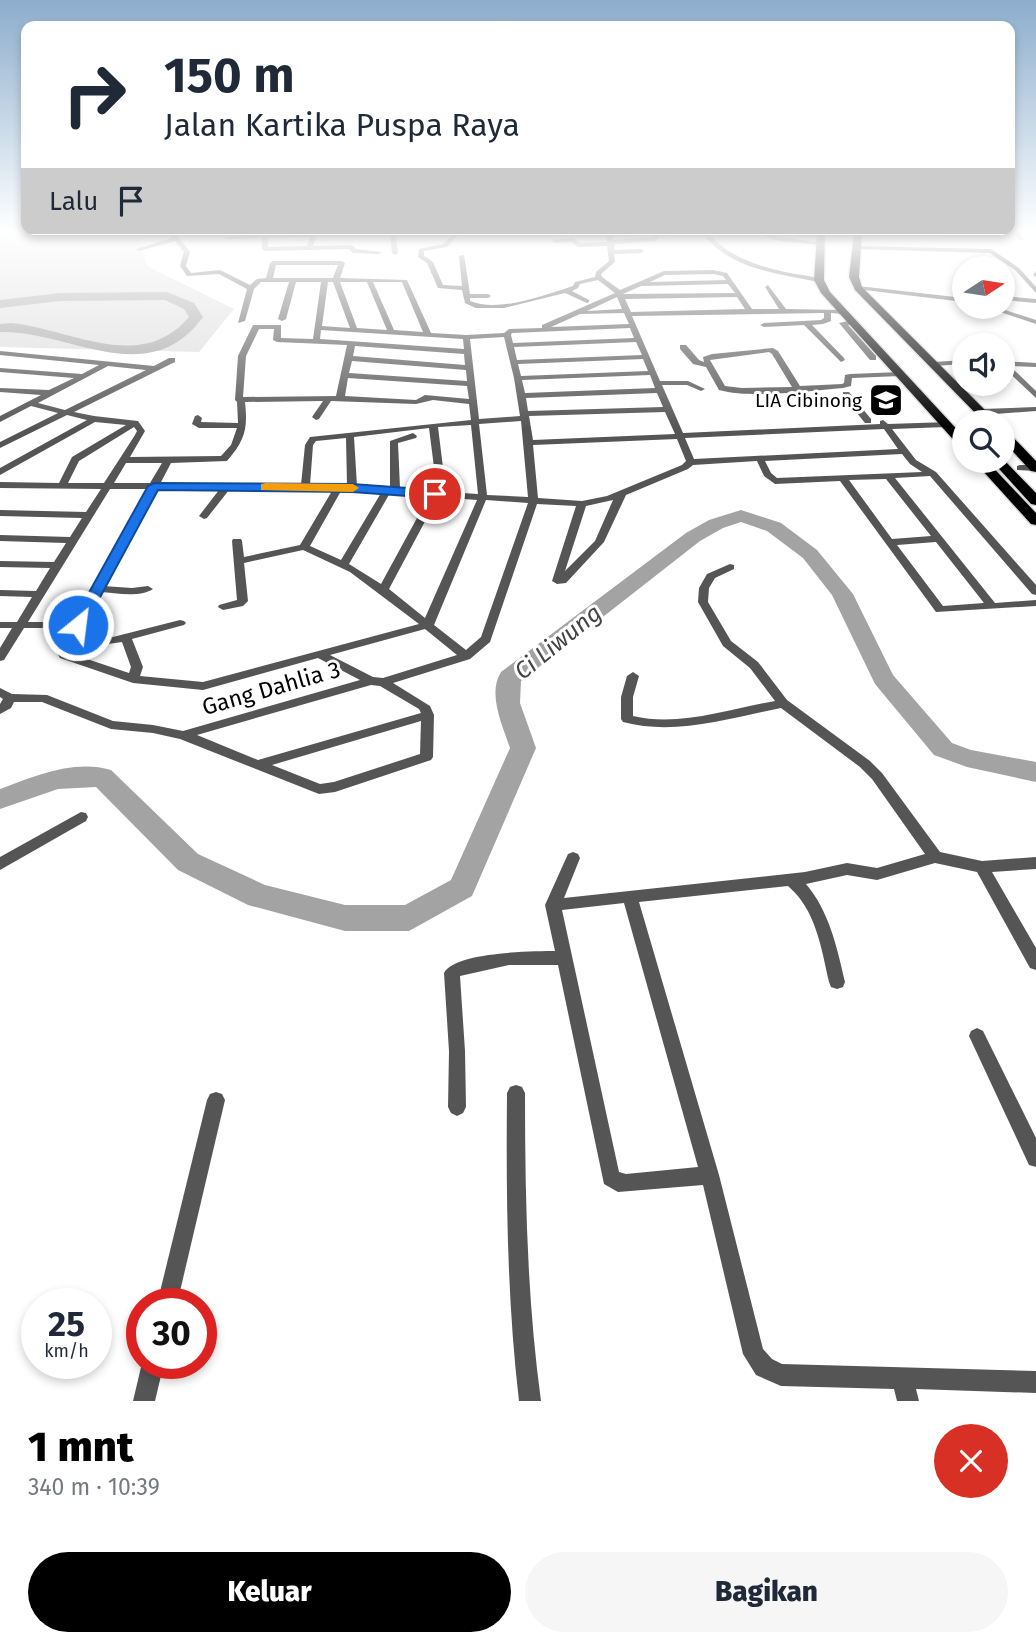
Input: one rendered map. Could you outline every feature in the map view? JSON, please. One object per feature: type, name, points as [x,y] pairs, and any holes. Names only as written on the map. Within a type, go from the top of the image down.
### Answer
[{"type":"main road","points":[[833,298],[866,344],[900,373],[952,431]]},
{"type":"main road","points":[[844,298],[952,413]]},
{"type":"main road","points":[[859,298],[976,410]]},
{"type":"main road","points":[[868,298],[976,410]]},
{"type":"main road","points":[[886,359],[899,358]]},
{"type":"main road","points":[[1015,446],[1036,468]]},
{"type":"main road","points":[[1015,462],[1036,484]]},
{"type":"main road","points":[[999,473],[1036,521]]},
{"type":"main road","points":[[1003,473],[1036,501]]},
{"type":"street","points":[[241,321],[248,298]]},
{"type":"street","points":[[282,319],[288,298]]},
{"type":"street","points":[[316,341],[322,298]]},
{"type":"street","points":[[344,298],[354,330]]},
{"type":"street","points":[[377,298],[391,332]]},
{"type":"street","points":[[412,298],[428,335]]},
{"type":"street","points":[[466,298],[472,306],[497,306],[536,298]]},
{"type":"street","points":[[582,298],[587,301]]},
{"type":"street","points":[[538,330],[612,298]]},
{"type":"street","points":[[622,298],[691,462]]},
{"type":"street","points":[[743,298],[750,311]]},
{"type":"street","points":[[776,298],[784,311]]},
{"type":"street","points":[[1015,299],[1036,300]]},
{"type":"street","points":[[576,314],[840,309]]},
{"type":"street","points":[[817,310],[827,312],[840,309]]},
{"type":"street","points":[[1015,314],[1036,310]]},
{"type":"street","points":[[764,325],[826,321],[827,312]]},
{"type":"street","points":[[1015,315],[1036,322]]},
{"type":"street","points":[[806,323],[841,360]]},
{"type":"street","points":[[468,352],[275,340],[278,327],[261,326],[256,327],[242,356],[238,398],[244,402],[341,395],[473,402]]},
{"type":"street","points":[[318,328],[466,337],[507,335],[509,331],[633,326]]},
{"type":"street","points":[[239,561],[304,547],[343,565],[383,590],[466,656],[486,639],[533,501],[528,440],[518,378],[507,335]]},
{"type":"street","points":[[428,625],[483,497],[466,337]]},
{"type":"street","points":[[510,345],[640,340]]},
{"type":"street","points":[[866,344],[873,358]]},
{"type":"street","points":[[341,395],[351,345]]},
{"type":"street","points":[[683,347],[695,362],[710,366]]},
{"type":"street","points":[[797,388],[775,353],[769,350],[706,359],[722,388],[730,391],[797,388],[846,385],[850,376],[900,373]]},
{"type":"street","points":[[0,354],[157,368]]},
{"type":"street","points":[[514,362],[646,357]]},
{"type":"street","points":[[349,358],[469,368]]},
{"type":"street","points":[[0,445],[172,360]]},
{"type":"street","points":[[926,360],[952,361]]},
{"type":"street","points":[[1015,364],[1036,365]]},
{"type":"street","points":[[0,419],[105,365]]},
{"type":"street","points":[[0,370],[85,376]]},
{"type":"street","points":[[518,378],[653,373]]},
{"type":"street","points":[[346,374],[471,384]]},
{"type":"street","points":[[1015,375],[1036,396]]},
{"type":"street","points":[[521,397],[688,383],[701,389]]},
{"type":"street","points":[[0,390],[53,393]]},
{"type":"street","points":[[846,394],[868,421]]},
{"type":"street","points":[[316,418],[328,398]]},
{"type":"street","points":[[122,460],[222,460],[238,442],[243,426],[244,402]]},
{"type":"street","points":[[0,657],[141,430],[135,423],[94,419],[32,404]]},
{"type":"street","points":[[305,487],[311,440],[433,429],[524,416],[669,409]]},
{"type":"street","points":[[1015,414],[1036,410]]},
{"type":"street","points":[[1015,414],[1036,417]]},
{"type":"street","points":[[198,418],[196,424],[199,425],[243,426]]},
{"type":"street","points":[[0,472],[94,419]]},
{"type":"street","points":[[679,433],[868,421],[884,424],[918,467],[933,474],[1036,592]]},
{"type":"street","points":[[528,440],[943,421]]},
{"type":"street","points":[[62,486],[75,459],[135,423]]},
{"type":"street","points":[[343,565],[391,491],[394,440],[433,429]]},
{"type":"street","points":[[383,590],[438,494],[433,429]]},
{"type":"street","points":[[350,436],[352,488]]},
{"type":"street","points":[[0,485],[352,488],[582,504],[622,494],[691,462],[904,451]]},
{"type":"street","points":[[760,459],[767,474],[775,481],[933,474]]},
{"type":"street","points":[[168,460],[62,653],[133,680],[202,686],[428,625]]},
{"type":"street","points":[[1020,468],[1036,468]]},
{"type":"street","points":[[889,477],[993,607]]},
{"type":"street","points":[[843,479],[940,610],[1036,603]]},
{"type":"street","points":[[204,516],[226,487]]},
{"type":"street","points":[[304,547],[338,488]]},
{"type":"street","points":[[582,504],[556,581],[562,580],[592,551],[622,494]]},
{"type":"street","points":[[598,502],[607,525]]},
{"type":"street","points":[[0,513],[90,514]]},
{"type":"street","points":[[0,538],[72,540]]},
{"type":"street","points":[[889,542],[939,539]]},
{"type":"street","points":[[223,607],[243,601],[237,541]]},
{"type":"street","points":[[0,564],[56,565]]},
{"type":"street","points":[[730,567],[705,582],[703,602],[727,643],[754,665],[783,703],[877,776],[935,857]]},
{"type":"street","points":[[97,589],[148,589]]},
{"type":"street","points":[[0,593],[39,594]]},
{"type":"street","points":[[0,625],[78,625],[106,640],[126,638],[180,623]]},
{"type":"street","points":[[126,638],[137,667],[133,680]]},
{"type":"street","points":[[0,710],[7,705],[5,695],[43,698],[111,725],[183,735],[319,789],[335,787],[426,757],[428,715],[419,701],[321,655]]},
{"type":"street","name":"Gang Dahlia 3","points":[[183,735],[466,656]]},
{"type":"street","points":[[633,676],[627,697],[627,719],[643,724],[670,723],[783,703]]},
{"type":"street","points":[[259,764],[428,715]]},
{"type":"street","points":[[0,864],[80,817]]},
{"type":"street","points":[[553,905],[791,880],[847,869],[877,874],[935,857],[982,867],[1036,863]]},
{"type":"street","points":[[573,858],[553,905],[611,1177],[618,1183],[626,1183],[710,1175]]},
{"type":"street","points":[[982,867],[1036,963]]},
{"type":"street","points":[[791,880],[805,893],[816,915],[838,982]]},
{"type":"street","points":[[630,898],[710,1175],[754,1354],[764,1367],[781,1375],[1036,1382]]},
{"type":"street","points":[[457,1107],[453,972],[509,958],[564,958]]},
{"type":"street","points":[[977,1036],[1036,1158]]},
{"type":"street","points":[[516,1093],[515,1238],[522,1348],[530,1401]]},
{"type":"street","points":[[171,1288],[216,1100]]},
{"type":"street","points":[[144,1401],[149,1379]]},
{"type":"street","points":[[903,1379],[908,1401]]},
{"type":"shaded area","points":[[0,298],[213,298],[234,309],[199,352],[0,347]]},
{"type":"waterway","name":"Ci Liwung","points":[[0,304],[48,298]]},
{"type":"waterway","name":"Ci Liwung","points":[[0,328],[33,331],[75,343],[114,349],[155,347],[173,340],[196,317],[189,306],[172,298]]},
{"type":"waterway","name":"Ci Liwung","points":[[0,799],[56,779],[102,777],[188,862],[259,896],[345,918],[409,918],[462,888],[523,748],[508,703],[509,678],[693,537],[716,524],[741,516],[774,527],[810,554],[842,594],[883,678],[943,749],[967,758],[1036,772]]},
{"type":"slow traffic","points":[[266,487],[353,488]]},
{"type":"place","name":"LIA Cibinong","points":[[886,400]]},
{"type":"route","points":[[78,625],[154,486],[352,488],[435,494]]}]
